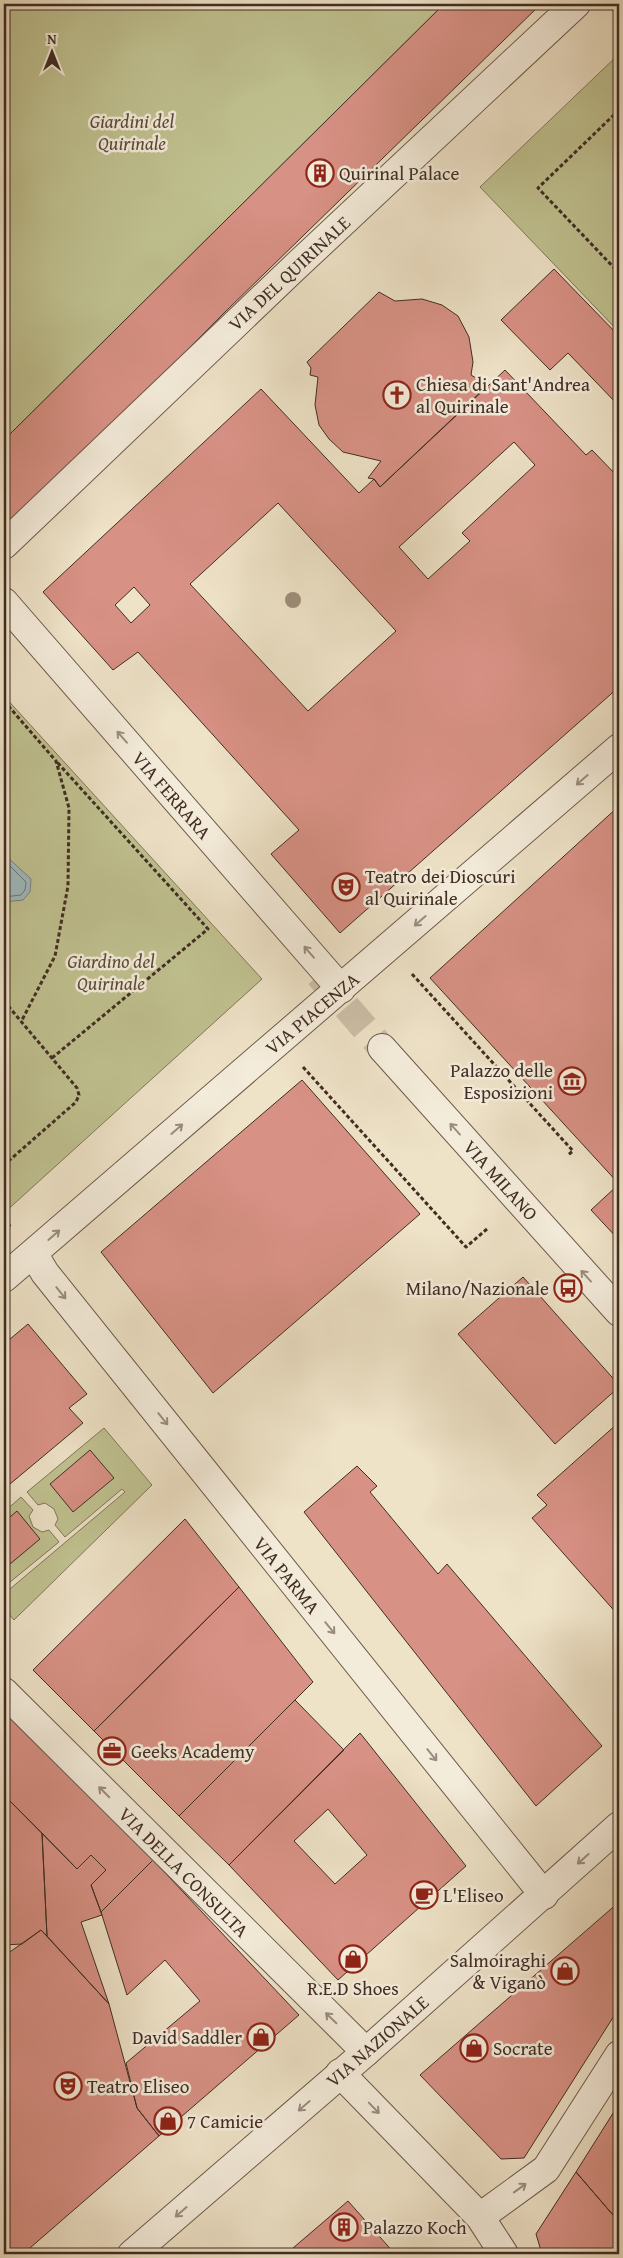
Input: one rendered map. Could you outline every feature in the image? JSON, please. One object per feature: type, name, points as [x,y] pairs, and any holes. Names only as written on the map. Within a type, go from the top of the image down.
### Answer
[{"type":"street","name":"VIA DEL QUIRINALE","points":[[4,544],[286,275],[576,4]]},
{"type":"street","name":"VIA FERRARA","points":[[4,602],[341,989]]},
{"type":"street","name":"VIA PIACENZA","points":[[4,1278],[619,748]]},
{"type":"street","name":"VIA MILANO","points":[[382,1048],[619,1312]]},
{"type":"street","name":"VIA PARMA","points":[[32,1253],[45,1273],[544,1894]]},
{"type":"street","name":"VIA DELLA CONSULTA","points":[[4,1692],[366,2052]]},
{"type":"street","name":"VIA NAZIONALE","points":[[132,2254],[366,2052],[619,1826]]},
{"type":"street","points":[[480,2217],[546,2169],[619,2055]]},
{"type":"street","points":[[340,2073],[480,2217],[504,2254]]},
{"type":"path","points":[[611,7],[619,16]]},
{"type":"path","points":[[619,110],[538,188],[619,273]]},
{"type":"path","points":[[619,137],[614,154],[619,182]]},
{"type":"path","points":[[4,701],[208,929],[52,1058]]},
{"type":"path","points":[[21,1022],[55,956],[68,886],[69,808],[56,761]]},
{"type":"path","points":[[412,974],[573,1151],[568,1155]]},
{"type":"path","points":[[4,1001],[77,1088],[79,1095],[76,1102],[4,1165]]},
{"type":"path","points":[[303,1067],[466,1247],[487,1228]]},
{"type":"green space","name":"Giardini del Quirinale","points":[[4,4],[444,4],[4,440]]},
{"type":"green space","points":[[619,54],[619,332],[480,187]]},
{"type":"green space","name":"Giardino del Quirinale","points":[[4,696],[262,979],[4,1213]]},
{"type":"green space","points":[[104,1428],[152,1485],[14,1620],[4,1608],[4,1594],[125,1492],[122,1489],[65,1537],[55,1525],[58,1519],[54,1509],[45,1503],[38,1505],[27,1492]]},
{"type":"green space","points":[[21,1497],[33,1510],[29,1516],[33,1527],[42,1532],[49,1530],[59,1542],[4,1587],[4,1512]]},
{"type":"water","points":[[4,854],[31,879],[30,892],[23,900],[4,902]]},
{"type":"building","name":"Quirinal Palace","points":[[444,4],[541,4],[225,312],[4,535],[4,440]]},
{"type":"building","points":[[554,269],[619,336],[619,406],[568,353],[550,370],[501,320]]},
{"type":"building","name":"Chiesa di Sant'Andrea al Quirinale","points":[[379,292],[395,301],[422,299],[442,305],[458,316],[469,337],[473,362],[471,375],[488,385],[380,487],[374,479],[368,478],[381,461],[343,452],[329,439],[319,425],[315,405],[318,377],[310,375],[311,368],[307,362]]},
{"type":"building","points":[[505,370],[586,455],[592,450],[619,478],[619,687],[340,933],[271,854],[299,830],[138,652],[113,670],[43,592],[261,389],[359,493],[374,479],[380,487]],"holes":[[[514,442],[535,465],[462,533],[470,541],[428,579],[399,547]],[[278,503],[396,631],[308,711],[190,584]],[[134,587],[150,605],[131,623],[115,605]]]},
{"type":"building","name":"Palazzo delle Esposizioni","points":[[619,806],[619,1184],[430,978]]},
{"type":"building","points":[[302,1080],[420,1214],[213,1393],[101,1252]]},
{"type":"building","points":[[619,1184],[619,1240],[591,1210]]},
{"type":"building","points":[[523,1277],[619,1385],[555,1444],[458,1334]]},
{"type":"building","points":[[28,1324],[87,1394],[69,1408],[83,1423],[4,1489],[4,1344]]},
{"type":"building","points":[[617,1424],[619,1427],[619,1616],[532,1518],[547,1505],[537,1495]]},
{"type":"building","points":[[90,1450],[114,1478],[73,1512],[50,1484]]},
{"type":"building","points":[[357,1466],[377,1486],[370,1492],[438,1574],[447,1564],[602,1746],[536,1806],[304,1512]]},
{"type":"building","points":[[17,1511],[40,1539],[4,1569],[4,1522]]},
{"type":"building","points":[[185,1519],[239,1587],[94,1731],[33,1670]]},
{"type":"building","points":[[239,1587],[313,1682],[179,1816],[94,1731]]},
{"type":"building","points":[[295,1700],[344,1750],[229,1865],[179,1816]]},
{"type":"building","points":[[4,1711],[153,1860],[101,1912],[91,1885],[106,1870],[91,1855],[77,1869],[4,1795]]},
{"type":"building","points":[[360,1733],[466,1866],[338,1980],[229,1865]],"holes":[[[328,1809],[367,1855],[335,1884],[294,1841]]]},
{"type":"building","points":[[4,1795],[42,1833],[47,1936],[41,1930],[22,1944],[4,1945]]},
{"type":"building","points":[[42,1833],[77,1869],[91,1855],[106,1870],[91,1885],[102,1915],[81,1922],[109,2004],[47,1936]]},
{"type":"building","points":[[153,1860],[299,2015],[159,2136],[137,2108],[126,2063],[200,2001],[165,1960],[127,1995],[101,1912]]},
{"type":"building","points":[[619,1902],[619,2008],[524,2158],[501,2159],[420,2075]]},
{"type":"building","name":"Teatro Eliseo","points":[[41,1930],[109,2004],[137,2108],[159,2136],[23,2254],[4,2254],[4,1956]]},
{"type":"building","points":[[615,2110],[619,2115],[619,2210],[613,2215],[576,2172]]},
{"type":"building","points":[[576,2172],[613,2215],[619,2210],[619,2254],[542,2254],[536,2234]]},
{"type":"building","name":"Palazzo Koch","points":[[348,2201],[395,2254],[286,2254]]},
{"type":"tunnel","points":[[319,975],[382,1048]]},
{"type":"place","name":"Quirinal Palace","points":[[320,173]]},
{"type":"place","name":"Chiesa di Sant'Andrea al Quirinale","points":[[397,395]]},
{"type":"place","name":"Teatro dei Dioscuri al Quirinale","points":[[346,887]]},
{"type":"place","name":"Palazzo delle Esposizioni","points":[[572,1081]]},
{"type":"place","name":"Milano/Nazionale","points":[[568,1288]]},
{"type":"place","name":"Geeks Academy","points":[[112,1751]]},
{"type":"place","name":"L'Eliseo","points":[[424,1895]]},
{"type":"place","name":"R.E.D Shoes","points":[[353,1959]]},
{"type":"place","name":"Salmoiraghi & Viganò","points":[[565,1971]]},
{"type":"place","name":"David Saddler","points":[[261,2037]]},
{"type":"place","name":"Socrate","points":[[474,2048]]},
{"type":"place","name":"Teatro Eliseo","points":[[68,2086]]},
{"type":"place","name":"7 Camicie","points":[[168,2121]]},
{"type":"place","name":"Palazzo Koch","points":[[344,2227]]}]
